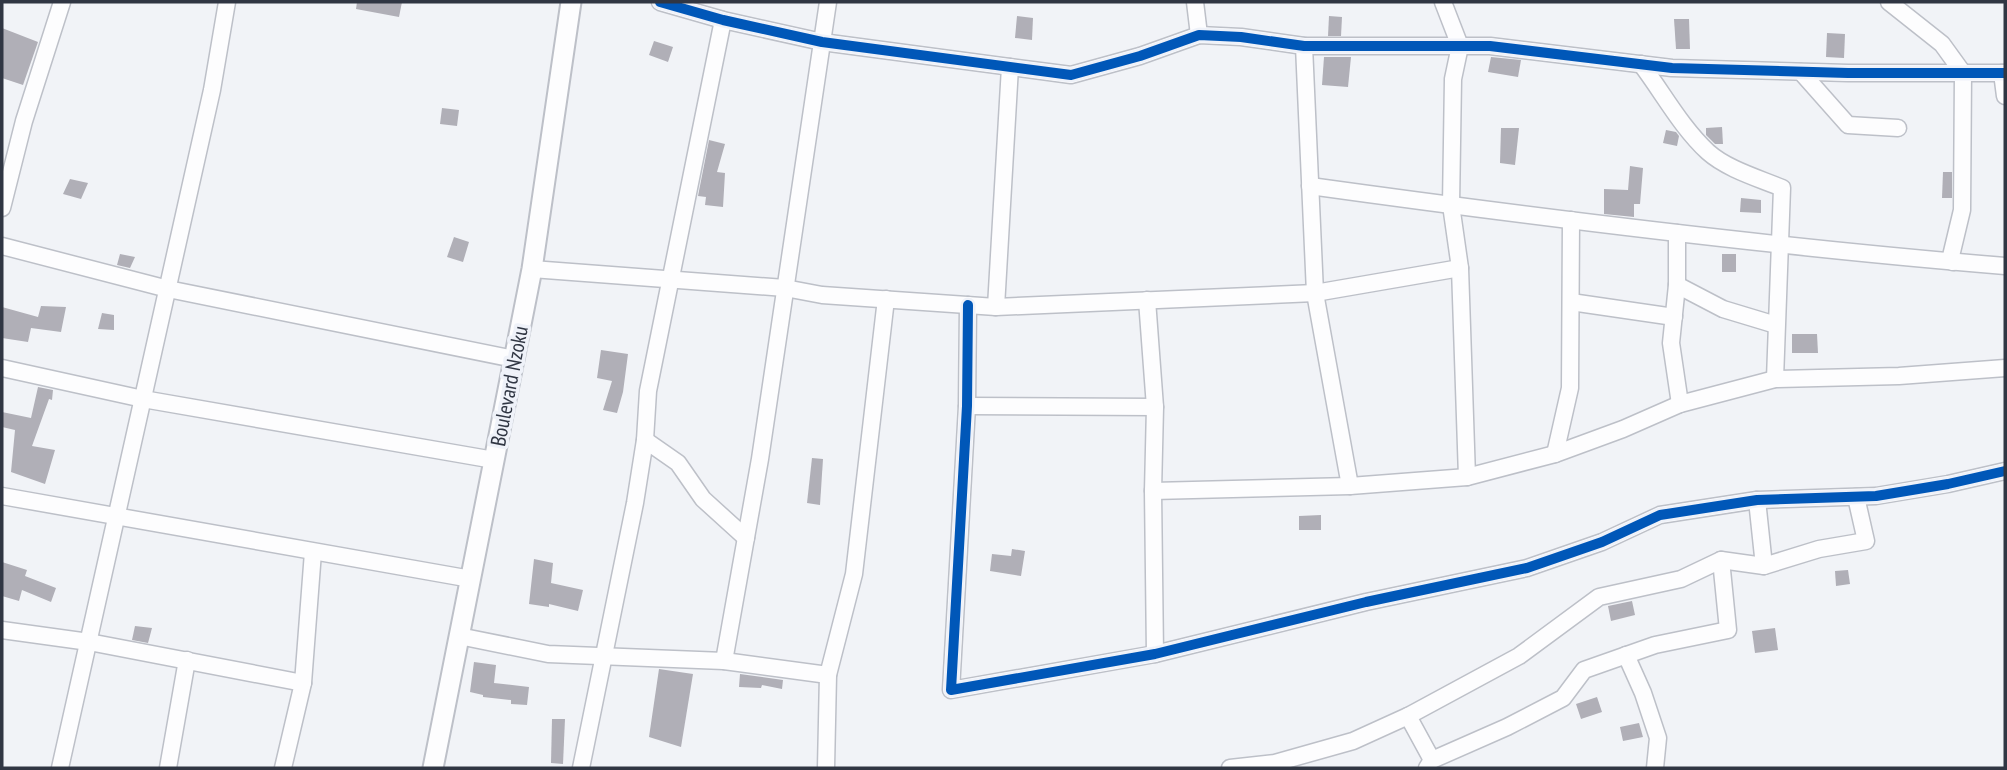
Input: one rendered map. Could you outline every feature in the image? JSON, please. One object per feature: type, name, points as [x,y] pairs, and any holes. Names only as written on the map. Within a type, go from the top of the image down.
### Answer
[{"type":"street","points":[[2,208],[24,121],[62,2]]},
{"type":"street","points":[[60,768],[212,90],[228,2]]},
{"type":"street","name":"Boulevard Nzoku","points":[[433,768],[532,268],[571,2]]},
{"type":"street","points":[[660,2],[723,20],[822,42],[1070,75],[1140,56],[1199,35],[1241,37],[1304,46],[1490,46],[1672,68],[2004,73],[2005,96]]},
{"type":"street","points":[[724,661],[760,458],[828,2]]},
{"type":"street","points":[[1195,2],[1199,35]]},
{"type":"street","points":[[1443,2],[1460,46],[1453,79],[1451,205],[1460,268],[1467,477]]},
{"type":"street","points":[[1889,2],[1942,44],[1963,73],[1962,211],[1951,256],[1953,262]]},
{"type":"street","points":[[581,768],[635,503],[645,440],[648,391],[723,20]]},
{"type":"street","points":[[1304,46],[1315,293],[1350,486]]},
{"type":"street","points":[[1641,64],[1677,116],[1709,153],[1741,171],[1782,188],[1775,379]]},
{"type":"street","points":[[996,307],[1010,67]]},
{"type":"street","points":[[1801,72],[1848,125],[1898,128]]},
{"type":"street","points":[[1310,186],[1778,245],[2005,266]]},
{"type":"street","points":[[1555,454],[1570,388],[1571,220]]},
{"type":"street","points":[[1677,233],[1677,285],[1671,343],[1680,404]]},
{"type":"street","points":[[2,246],[168,289],[514,359]]},
{"type":"street","points":[[532,268],[785,288],[822,295],[996,307],[1315,293],[1460,268]]},
{"type":"street","points":[[1677,285],[1723,309],[1776,325]]},
{"type":"street","points":[[826,768],[828,675],[854,574],[886,299]]},
{"type":"street","points":[[1147,300],[1155,407],[1153,491],[1156,654]]},
{"type":"street","points":[[1571,302],[1674,317]]},
{"type":"street","points":[[968,305],[967,406],[951,690],[1156,654],[1366,602],[1527,568],[1602,542],[1660,515],[1757,500],[1876,496],[2005,471]]},
{"type":"street","points":[[2,368],[143,399],[494,460]]},
{"type":"street","points":[[1153,491],[1350,486],[1467,477],[1555,454],[1680,404],[1775,379],[1899,376],[2005,368]]},
{"type":"street","points":[[967,406],[1155,407]]},
{"type":"street","points":[[645,440],[678,463],[703,499],[746,538]]},
{"type":"street","points":[[2,496],[471,579]]},
{"type":"street","points":[[1230,768],[1275,763],[1353,741],[1408,716],[1518,656],[1599,597],[1681,579],[1721,560],[1764,566],[1819,549],[1866,541],[1856,497]]},
{"type":"street","points":[[1757,500],[1764,566]]},
{"type":"street","points":[[283,768],[303,683],[313,552]]},
{"type":"street","points":[[1408,716],[1429,764],[1563,698],[1584,670],[1655,645],[1728,630],[1721,560]]},
{"type":"street","points":[[2,630],[89,642],[303,683]]},
{"type":"street","points":[[459,636],[548,654],[724,661],[828,675]]},
{"type":"street","points":[[1626,655],[1643,693],[1658,738],[1655,768]]},
{"type":"street","points":[[168,768],[187,660]]},
{"type":"building","points":[[357,2],[402,2],[399,17],[356,9]]},
{"type":"building","points":[[1017,16],[1033,18],[1032,40],[1015,38]]},
{"type":"building","points":[[1329,16],[1342,17],[1341,36],[1328,36]]},
{"type":"building","points":[[1674,19],[1689,19],[1690,49],[1676,49]]},
{"type":"building","points":[[2,28],[38,42],[23,85],[2,78]]},
{"type":"building","points":[[1827,33],[1845,34],[1844,58],[1826,57]]},
{"type":"building","points":[[654,41],[673,47],[668,62],[649,55]]},
{"type":"building","points":[[1324,57],[1351,57],[1348,87],[1322,85]]},
{"type":"building","points":[[1491,57],[1521,60],[1518,77],[1488,72]]},
{"type":"building","points":[[442,108],[459,110],[457,126],[440,124]]},
{"type":"building","points":[[1722,127],[1723,144],[1715,144],[1706,135],[1706,128]]},
{"type":"building","points":[[1501,128],[1519,128],[1515,165],[1500,163]]},
{"type":"building","points":[[1666,130],[1676,132],[1679,136],[1677,146],[1663,143]]},
{"type":"building","points":[[709,140],[725,144],[717,172],[725,173],[723,207],[705,205],[706,197],[698,196]]},
{"type":"building","points":[[1630,166],[1643,168],[1640,204],[1634,204],[1634,217],[1604,214],[1604,189],[1628,190]]},
{"type":"building","points":[[1943,172],[1952,172],[1952,198],[1942,198]]},
{"type":"building","points":[[70,179],[88,183],[81,199],[63,194]]},
{"type":"building","points":[[1741,198],[1761,200],[1761,213],[1740,212]]},
{"type":"building","points":[[454,237],[469,242],[463,262],[447,257]]},
{"type":"building","points":[[120,254],[135,257],[130,268],[117,265]]},
{"type":"building","points":[[1722,254],[1736,254],[1736,272],[1722,272]]},
{"type":"building","points":[[41,306],[66,307],[61,332],[31,328],[28,342],[2,338],[2,307],[38,317]]},
{"type":"building","points":[[102,313],[114,315],[114,330],[98,329]]},
{"type":"building","points":[[1792,334],[1817,334],[1818,353],[1792,353]]},
{"type":"building","points":[[601,350],[628,354],[617,413],[603,410],[612,381],[597,378]]},
{"type":"building","points":[[38,387],[53,390],[52,400],[49,399],[32,446],[55,450],[45,484],[11,472],[15,430],[2,427],[2,412],[31,418]]},
{"type":"building","points":[[812,458],[823,459],[820,505],[807,503]]},
{"type":"building","points":[[1321,515],[1321,530],[1299,530],[1299,516]]},
{"type":"building","points":[[1012,549],[1025,551],[1021,576],[990,571],[992,554],[1011,556]]},
{"type":"building","points":[[534,559],[553,563],[551,583],[583,590],[578,611],[549,604],[549,607],[529,604]]},
{"type":"building","points":[[2,562],[27,570],[25,576],[56,588],[51,602],[22,590],[19,601],[2,596]]},
{"type":"building","points":[[1848,570],[1850,584],[1836,586],[1835,571]]},
{"type":"building","points":[[1632,601],[1635,615],[1611,621],[1608,606]]},
{"type":"building","points":[[135,626],[152,628],[148,643],[132,640]]},
{"type":"building","points":[[1775,628],[1778,650],[1755,653],[1752,631]]},
{"type":"building","points":[[474,662],[496,665],[494,683],[529,687],[527,705],[511,704],[511,700],[483,697],[470,692]]},
{"type":"building","points":[[659,669],[693,674],[681,747],[649,737]]},
{"type":"building","points":[[740,674],[783,680],[782,689],[762,685],[761,688],[739,687]]},
{"type":"building","points":[[1597,697],[1602,712],[1581,719],[1576,704]]},
{"type":"building","points":[[552,719],[565,719],[563,764],[551,763]]},
{"type":"building","points":[[1639,723],[1643,737],[1623,741],[1620,727]]},
{"type":"cycle path","points":[[660,2],[723,20],[822,42],[1071,75],[1140,56],[1199,35],[1241,37],[1304,46],[1490,46],[1672,68],[1848,73],[2005,73]]},
{"type":"cycle path","points":[[968,305],[967,406],[951,690],[1155,654],[1366,602],[1527,568],[1602,542],[1660,515],[1757,500],[1876,496],[2005,471]]}]
